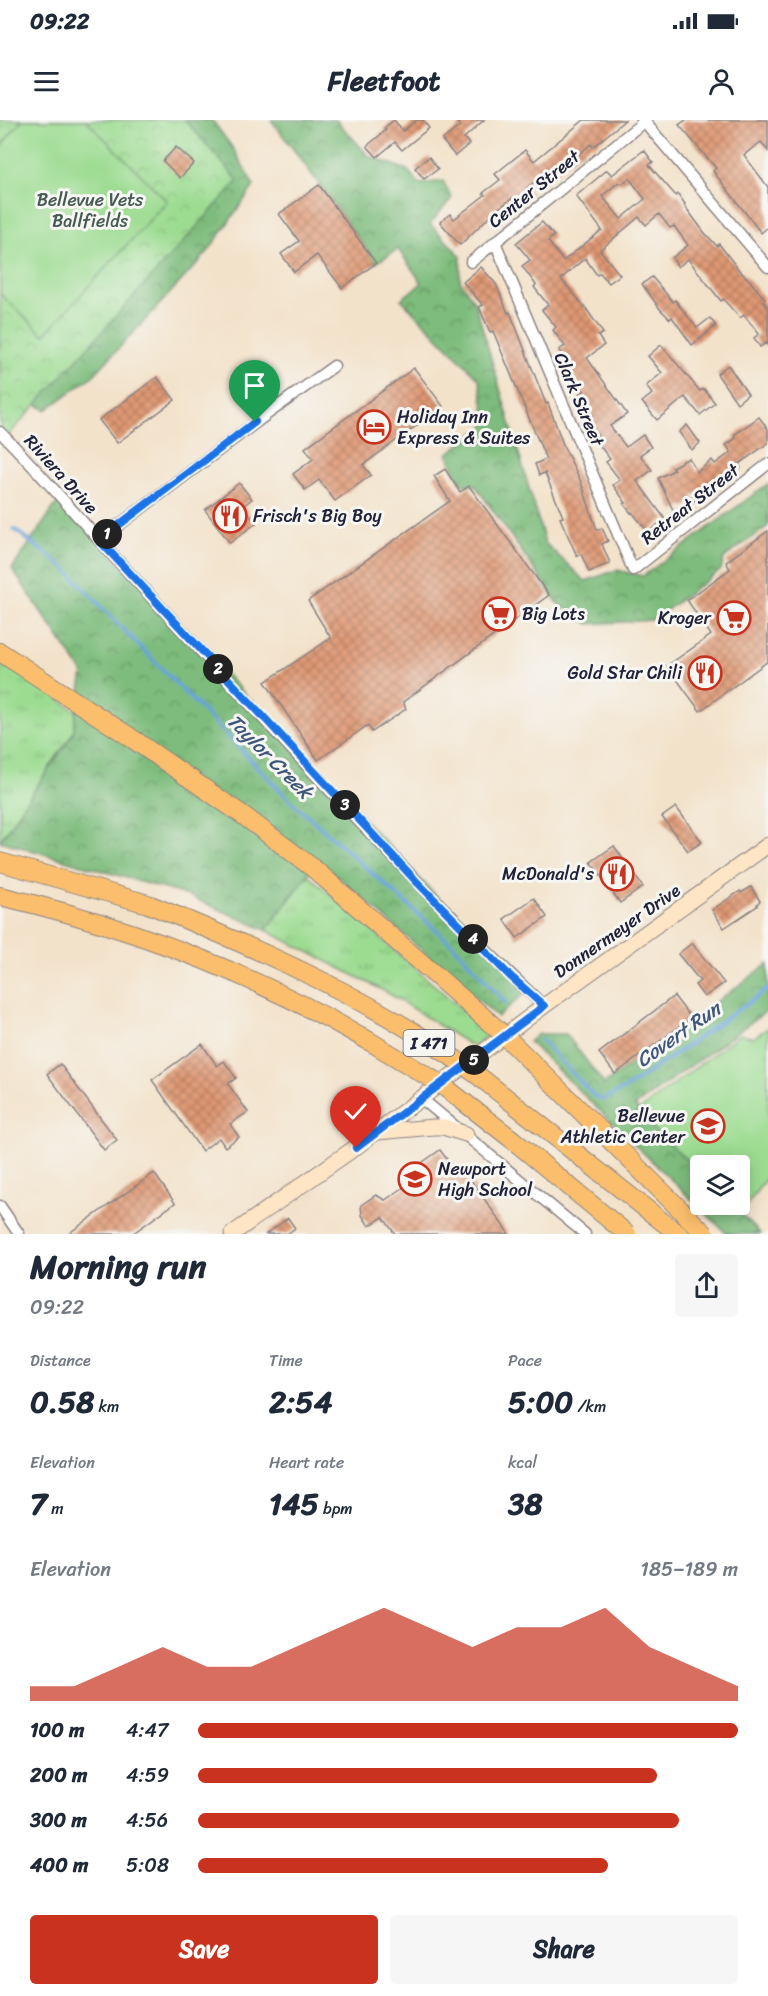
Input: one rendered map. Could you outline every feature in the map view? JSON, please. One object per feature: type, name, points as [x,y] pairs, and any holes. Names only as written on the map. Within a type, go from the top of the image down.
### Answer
[{"type":"highway","points":[[0,652],[127,735],[244,816],[339,890],[505,1036],[705,1234]]},
{"type":"highway","name":"I 471","points":[[0,862],[148,904],[278,958],[387,1015],[476,1074],[678,1234]]},
{"type":"highway","name":"I 471","points":[[0,896],[38,904],[141,935],[199,957],[332,1020],[442,1085],[627,1234]]},
{"type":"highway","points":[[0,902],[38,904]]},
{"type":"street","name":"Center Street","points":[[471,262],[644,120]]},
{"type":"street","points":[[644,120],[768,267]]},
{"type":"street","name":"Clark Street","points":[[495,242],[633,570]]},
{"type":"street","points":[[99,540],[266,414],[334,366]]},
{"type":"street","name":"Riviera Drive","points":[[0,432],[417,882],[544,1006]]},
{"type":"street","name":"Retreat Street","points":[[633,570],[768,464]]},
{"type":"street","name":"Donnermeyer Drive","points":[[233,1234],[377,1132],[544,1006],[768,845]]},
{"type":"street","points":[[422,1099],[585,1234]]},
{"type":"street","points":[[377,1132],[443,1127],[466,1134]]},
{"type":"street","points":[[0,1206],[19,1234]]},
{"type":"green space","name":"Bellevue Vets Ballfields","points":[[0,120],[185,120],[238,181],[6,438],[0,432]]},
{"type":"green space","points":[[22,120],[86,120],[167,201],[44,335],[0,294],[0,152],[4,142]]},
{"type":"green space","points":[[186,120],[212,120],[234,150],[254,186],[207,253],[94,375],[46,410],[0,382],[0,341],[212,173]]},
{"type":"green space","points":[[271,120],[336,120],[369,156],[407,170],[420,184],[443,181],[452,198],[430,224],[461,256],[460,281],[475,303],[545,543],[585,581],[617,570],[643,576],[768,484],[768,526],[724,558],[721,570],[653,620],[589,624],[559,605],[475,485],[462,485],[447,454],[487,424],[479,379],[401,299],[422,283],[398,249],[376,263]]},
{"type":"green space","points":[[61,497],[120,563],[527,991],[498,1017],[319,860],[266,930],[189,896],[0,841],[73,733],[83,673],[12,569]]},
{"type":"green space","points":[[0,657],[77,712],[73,733],[0,841]]},
{"type":"green space","points":[[308,875],[489,1033],[473,1047],[388,993],[266,930]]},
{"type":"green space","points":[[768,964],[768,1010],[635,1106],[690,1163],[690,1198],[529,1042],[538,1034],[566,1034],[604,1084]]},
{"type":"green space","points":[[768,1028],[768,1176],[750,1200],[750,1155],[690,1155],[690,1163],[636,1113],[740,1034],[753,1038]]},
{"type":"green space","points":[[707,1215],[742,1215],[761,1234],[727,1234]]},
{"type":"building","points":[[394,120],[403,131],[417,120],[423,120],[429,128],[402,150],[395,142],[377,157],[367,146]]},
{"type":"building","points":[[455,120],[484,120],[464,138],[469,144],[455,156],[442,140],[460,126]]},
{"type":"building","points":[[584,120],[625,120],[593,147],[591,144],[556,173],[552,168],[527,188],[532,193],[519,203],[514,197],[495,211],[460,245],[440,222],[450,214],[454,219],[485,195],[483,193],[500,180],[495,174],[525,150],[534,161]]},
{"type":"building","points":[[686,120],[768,120],[768,151],[761,142],[744,155],[768,187],[768,227],[761,233],[713,171],[716,168],[679,125]]},
{"type":"building","points":[[176,147],[194,163],[180,178],[163,161]]},
{"type":"building","points":[[644,150],[653,162],[649,165],[676,196],[678,194],[704,232],[717,246],[719,244],[765,299],[763,301],[768,308],[768,346],[766,343],[760,347],[754,338],[759,334],[744,315],[740,318],[723,299],[721,301],[688,259],[678,267],[672,258],[688,245],[674,226],[670,228],[659,214],[646,225],[639,217],[600,250],[620,275],[609,283],[600,273],[597,275],[585,258],[561,279],[603,333],[598,336],[604,345],[587,358],[627,414],[610,426],[626,447],[643,435],[651,447],[640,455],[652,470],[637,481],[665,519],[648,532],[624,504],[626,503],[613,485],[620,480],[606,462],[610,459],[596,441],[599,438],[586,420],[593,415],[578,395],[584,391],[570,372],[572,370],[559,350],[565,346],[553,330],[556,327],[542,310],[548,305],[522,266],[530,260],[516,243],[542,222],[554,236],[548,241],[563,261],[602,230],[576,196],[607,170],[612,175]],"holes":[[[629,178],[645,199],[621,219],[602,196],[619,182],[622,184]]]},
{"type":"building","points":[[429,157],[438,169],[424,179],[415,168]]},
{"type":"building","points":[[319,185],[376,263],[342,288],[317,255],[294,272],[281,254],[299,241],[279,214]]},
{"type":"building","points":[[481,267],[496,284],[508,313],[510,312],[546,404],[548,403],[564,447],[581,482],[597,530],[602,528],[608,541],[602,544],[610,563],[589,572],[581,554],[577,556],[560,518],[563,517],[545,473],[539,475],[535,464],[546,459],[493,331],[490,332],[479,307],[483,305],[463,282]]},
{"type":"building","points":[[652,277],[673,302],[675,300],[697,328],[710,318],[716,326],[692,345],[672,317],[670,319],[660,309],[642,284]]},
{"type":"building","points":[[661,345],[700,391],[704,389],[715,403],[700,415],[685,397],[657,420],[642,402],[652,394],[646,386],[662,373],[648,356]]},
{"type":"building","points":[[728,365],[748,394],[737,403],[717,374]]},
{"type":"building","name":"Holiday Inn Express & Suites","points":[[414,368],[443,406],[363,465],[371,475],[335,501],[319,480],[305,490],[293,474],[313,459],[305,448]]},
{"type":"building","points":[[157,377],[175,400],[117,443],[99,420]]},
{"type":"building","points":[[759,417],[768,429],[768,443],[739,464],[741,468],[730,476],[728,473],[692,496],[695,501],[685,507],[683,505],[674,512],[658,478],[674,470],[672,467],[689,458],[697,472],[712,460],[715,464],[731,452],[726,445],[736,438],[734,435]]},
{"type":"building","points":[[687,425],[700,443],[692,450],[679,432]]},
{"type":"building","points":[[445,469],[460,492],[469,486],[549,595],[403,702],[406,709],[372,732],[368,725],[318,760],[265,682],[331,638],[308,601],[450,501],[434,476]]},
{"type":"building","name":"Frisch's Big Boy","points":[[239,483],[252,499],[243,506],[256,523],[230,543],[205,510]]},
{"type":"building","name":"Kroger","points":[[768,531],[768,661],[700,711],[667,666],[711,635],[687,600],[730,569],[726,562]]},
{"type":"building","points":[[676,807],[702,842],[688,851],[662,817]]},
{"type":"building","name":"McDonald's","points":[[614,846],[643,887],[620,903],[591,862]]},
{"type":"building","points":[[751,887],[760,901],[757,906],[724,928],[712,910],[740,891],[741,893]]},
{"type":"building","points":[[534,898],[547,917],[517,938],[504,919]]},
{"type":"building","points":[[692,943],[724,983],[704,997],[695,985],[700,981],[678,954]]},
{"type":"building","points":[[674,996],[691,1018],[615,1074],[599,1053]]},
{"type":"building","points":[[202,1044],[217,1066],[224,1061],[236,1078],[228,1084],[248,1112],[230,1124],[239,1137],[225,1147],[219,1138],[202,1151],[152,1080]]},
{"type":"building","points":[[60,1064],[117,1140],[104,1150],[47,1074]]},
{"type":"building","name":"Newport High School","points":[[440,1150],[457,1173],[463,1169],[509,1234],[395,1234],[383,1217],[369,1226],[362,1215],[361,1205],[376,1195],[385,1200],[407,1185],[402,1177]]},
{"type":"building","points":[[154,1173],[175,1203],[132,1234],[68,1234]]},
{"type":"building","points":[[288,1218],[295,1228],[287,1234],[266,1234]]},
{"type":"waterway","name":"Taylor Creek","points":[[14,529],[66,569],[290,800],[453,945],[506,1003]]},
{"type":"waterway","name":"Covert Run","points":[[541,1040],[594,1096],[603,1100],[628,1087],[768,989]]},
{"type":"place","name":"Holiday Inn Express & Suites","points":[[374,427]]},
{"type":"place","name":"Frisch's Big Boy","points":[[230,516]]},
{"type":"place","name":"Big Lots","points":[[499,614]]},
{"type":"place","name":"Kroger","points":[[734,618]]},
{"type":"place","name":"Gold Star Chili","points":[[705,673]]},
{"type":"place","name":"McDonald's","points":[[617,874]]},
{"type":"place","name":"Bellevue Athletic Center","points":[[708,1126]]},
{"type":"place","name":"Newport High School","points":[[415,1179]]},
{"type":"route","points":[[255,422],[99,540],[417,882],[509,975],[544,1006],[356,1148]]}]
